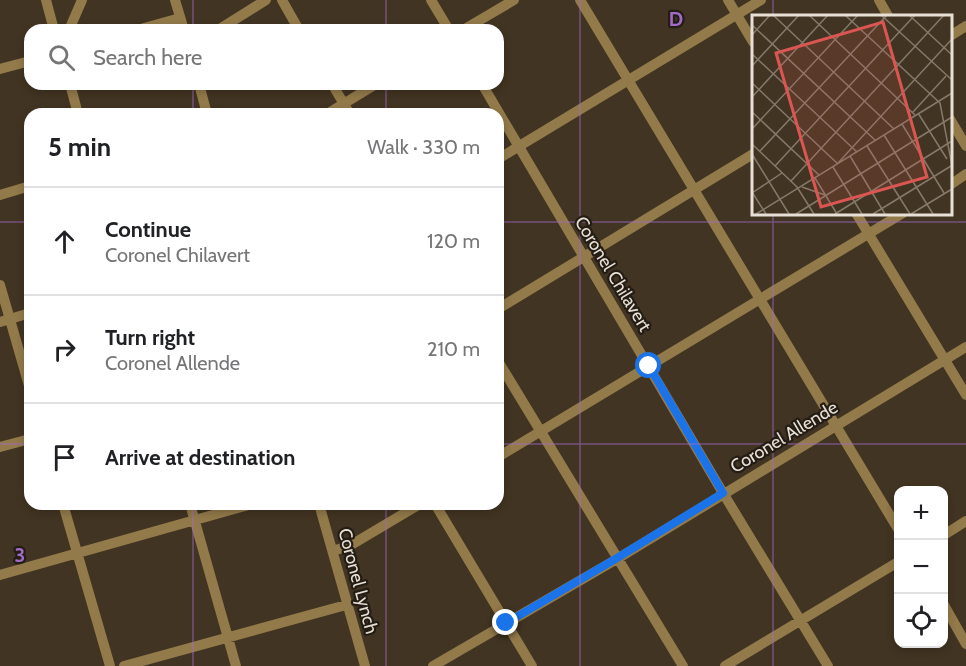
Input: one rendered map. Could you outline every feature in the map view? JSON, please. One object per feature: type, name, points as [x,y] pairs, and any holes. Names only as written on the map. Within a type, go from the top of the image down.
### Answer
[{"type":"street","points":[[46,0],[52,24]]},
{"type":"street","points":[[72,24],[82,0]]},
{"type":"street","points":[[175,0],[182,24]]},
{"type":"street","points":[[228,24],[266,0]]},
{"type":"street","points":[[282,0],[296,24]]},
{"type":"street","points":[[431,0],[445,24]]},
{"type":"street","points":[[474,24],[514,0]]},
{"type":"street","points":[[580,0],[894,522]]},
{"type":"street","points":[[728,0],[752,40]]},
{"type":"street","points":[[504,156],[761,0]]},
{"type":"street","points":[[879,0],[887,15]]},
{"type":"street","points":[[158,24],[180,18]]},
{"type":"street","points":[[951,35],[966,26]]},
{"type":"street","points":[[0,69],[24,62]]},
{"type":"street","points":[[72,90],[76,108]]},
{"type":"street","points":[[201,90],[205,108]]},
{"type":"street","points":[[336,90],[346,108]]},
{"type":"street","points":[[337,108],[366,90]]},
{"type":"street","name":"Coronel Chilavert","points":[[486,90],[496,108]]},
{"type":"street","points":[[951,120],[966,146]]},
{"type":"street","name":"Coronel Chilavert","points":[[504,121],[828,666]]},
{"type":"street","points":[[504,305],[752,155]]},
{"type":"street","points":[[951,183],[966,174]]},
{"type":"street","points":[[0,195],[24,188]]},
{"type":"street","points":[[857,214],[966,395]]},
{"type":"street","points":[[504,453],[901,214]]},
{"type":"street","points":[[0,285],[5,320],[24,372]]},
{"type":"street","points":[[5,320],[24,315]]},
{"type":"street","name":"Coronel Allende","points":[[433,666],[617,558],[966,347]]},
{"type":"street","points":[[504,371],[683,666]]},
{"type":"street","points":[[0,447],[24,441]]},
{"type":"street","points":[[65,510],[110,666]]},
{"type":"street","points":[[192,510],[236,666]]},
{"type":"street","points":[[0,575],[230,510]]},
{"type":"street","name":"Coronel Lynch","points":[[322,510],[365,666]]},
{"type":"street","points":[[333,551],[351,545],[410,510]]},
{"type":"street","points":[[439,510],[532,666]]},
{"type":"street","points":[[948,533],[966,522]]},
{"type":"street","points":[[725,666],[894,564]]},
{"type":"street","points":[[124,666],[346,604]]},
{"type":"street","points":[[948,612],[966,644]]},
{"type":"route","points":[[506,623],[723,493],[649,366]]}]
